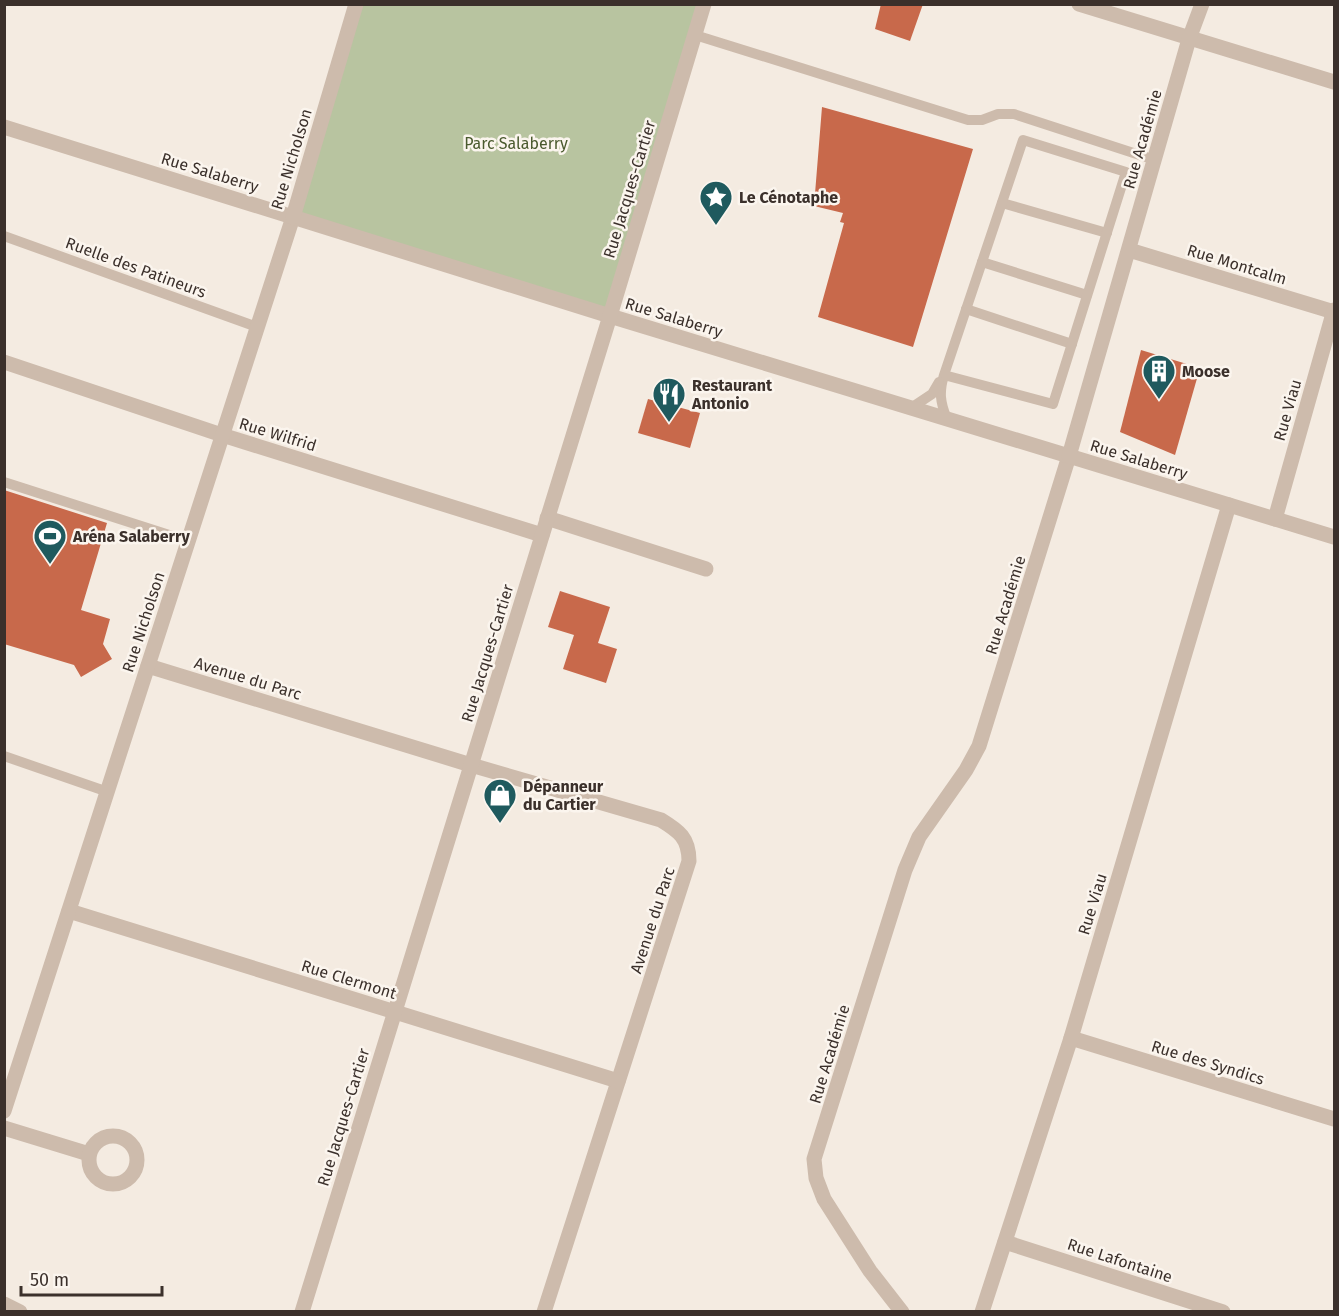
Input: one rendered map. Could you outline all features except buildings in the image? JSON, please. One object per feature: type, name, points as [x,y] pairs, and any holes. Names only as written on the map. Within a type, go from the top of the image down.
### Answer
[{"type":"street","name":"Rue Jacques-Cartier","points":[[302,1311],[610,316],[704,4]]},
{"type":"street","points":[[1078,4],[1335,82]]},
{"type":"street","name":"Rue Académie","points":[[902,1311],[870,1271],[824,1199],[816,1178],[814,1159],[906,870],[919,837],[966,770],[979,746],[1069,456],[1189,39],[1202,4]]},
{"type":"street","name":"Rue Nicholson","points":[[4,1112],[293,217],[356,5]]},
{"type":"street","name":"Rue Salaberry","points":[[4,127],[610,316],[1335,537]]},
{"type":"street","name":"Rue Montcalm","points":[[1129,250],[1334,312]]},
{"type":"street","name":"Rue Viau","points":[[1275,519],[1334,312]]},
{"type":"street","name":"Rue Wilfrid","points":[[4,362],[222,435],[542,535]]},
{"type":"street","name":"Rue Viau","points":[[982,1311],[1071,1038],[1230,505]]},
{"type":"street","points":[[547,518],[706,568]]},
{"type":"street","name":"Avenue du Parc","points":[[148,666],[471,765],[661,820],[677,830],[689,847],[689,861],[544,1311]]},
{"type":"street","name":"Rue Clermont","points":[[69,911],[618,1081]]},
{"type":"street","name":"Rue des Syndics","points":[[1071,1038],[1335,1119]]},
{"type":"street","points":[[4,1128],[89,1154]]},
{"type":"street","name":"Rue Lafontaine","points":[[1005,1242],[1223,1311]]},
{"type":"street","points":[[4,1304],[21,1311]]},
{"type":"lane","points":[[694,35],[968,120],[982,120],[998,114],[1014,114],[1155,160]]},
{"type":"lane","points":[[944,375],[1053,404],[1126,172],[1023,140],[966,309],[944,375],[939,392],[947,419]]},
{"type":"lane","points":[[1002,203],[1107,233]]},
{"type":"lane","name":"Ruelle des Patineurs","points":[[4,236],[257,327]]},
{"type":"lane","points":[[982,262],[1087,295]]},
{"type":"lane","points":[[966,309],[1072,344]]},
{"type":"lane","points":[[911,408],[932,394],[944,375]]},
{"type":"lane","points":[[4,482],[188,541]]},
{"type":"lane","points":[[4,756],[108,792]]},
{"type":"green space","name":"Parc Salaberry","points":[[356,5],[704,5],[610,316],[293,217]]},
{"type":"place","name":"Le Cénotaphe","points":[[716,226]]},
{"type":"place","name":"Moose","points":[[1159,400]]},
{"type":"place","name":"Restaurant Antonio","points":[[669,423]]},
{"type":"place","name":"Aréna Salaberry","points":[[50,565]]},
{"type":"place","name":"Dépanneur du Cartier","points":[[500,824]]}]
